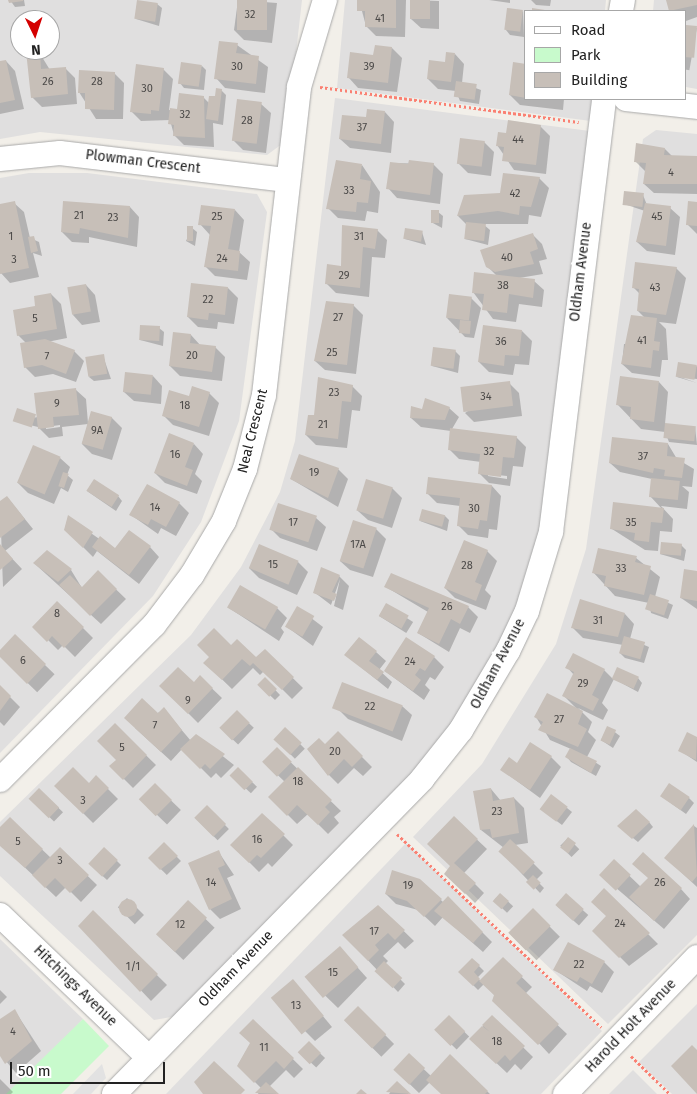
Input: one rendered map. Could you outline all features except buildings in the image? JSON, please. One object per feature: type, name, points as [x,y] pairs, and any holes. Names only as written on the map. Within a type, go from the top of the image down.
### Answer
[{"type":"street","name":"Neal Crescent","points":[[0,780],[154,625],[192,575],[224,520],[245,469],[264,394],[287,180],[300,87],[326,0]]},
{"type":"street","name":"Oldham Avenue","points":[[114,1094],[382,820],[461,730],[508,651],[540,574],[551,532],[604,100]]},
{"type":"street","points":[[635,100],[697,107]]},
{"type":"street","name":"Plowman Crescent","points":[[0,159],[60,153],[287,180]]},
{"type":"street","name":"Hitchings Avenue","points":[[0,915],[149,1058]]},
{"type":"street","name":"Harold Holt Avenue","points":[[565,1094],[697,958]]},
{"type":"path","points":[[300,87],[600,125]]},
{"type":"path","points":[[382,820],[670,1094]]},
{"type":"shaded area","points":[[0,0],[302,0],[286,141],[267,155],[40,132],[0,139]]},
{"type":"shaded area","points":[[345,0],[606,0],[605,10],[524,10],[524,100],[594,100],[591,121],[337,88]]},
{"type":"shaded area","points":[[654,0],[697,0],[697,89],[687,87],[687,10],[653,10]]},
{"type":"shaded area","points":[[335,98],[590,131],[539,537],[523,601],[486,673],[450,729],[408,779],[177,1016],[154,1020],[0,876],[0,822],[191,635],[241,567],[280,492],[295,441]]},
{"type":"shaded area","points":[[656,130],[697,134],[697,935],[608,1024],[413,837],[482,764],[556,644],[586,549],[643,139]]},
{"type":"shaded area","points":[[29,173],[87,173],[257,194],[267,212],[239,421],[201,522],[153,596],[0,753],[0,178]]},
{"type":"shaded area","points":[[406,843],[602,1031],[541,1094],[166,1094]]},
{"type":"shaded area","points":[[0,939],[83,1019],[13,1094],[0,1094]]},
{"type":"shaded area","points":[[697,1004],[697,1094],[672,1094],[639,1062]]},
{"type":"shaded area","points":[[102,1064],[106,1078],[91,1094],[73,1094]]},
{"type":"shaded area","points":[[633,1070],[657,1094],[609,1094]]},
{"type":"green space","points":[[83,1019],[109,1046],[61,1094],[6,1094]]}]
